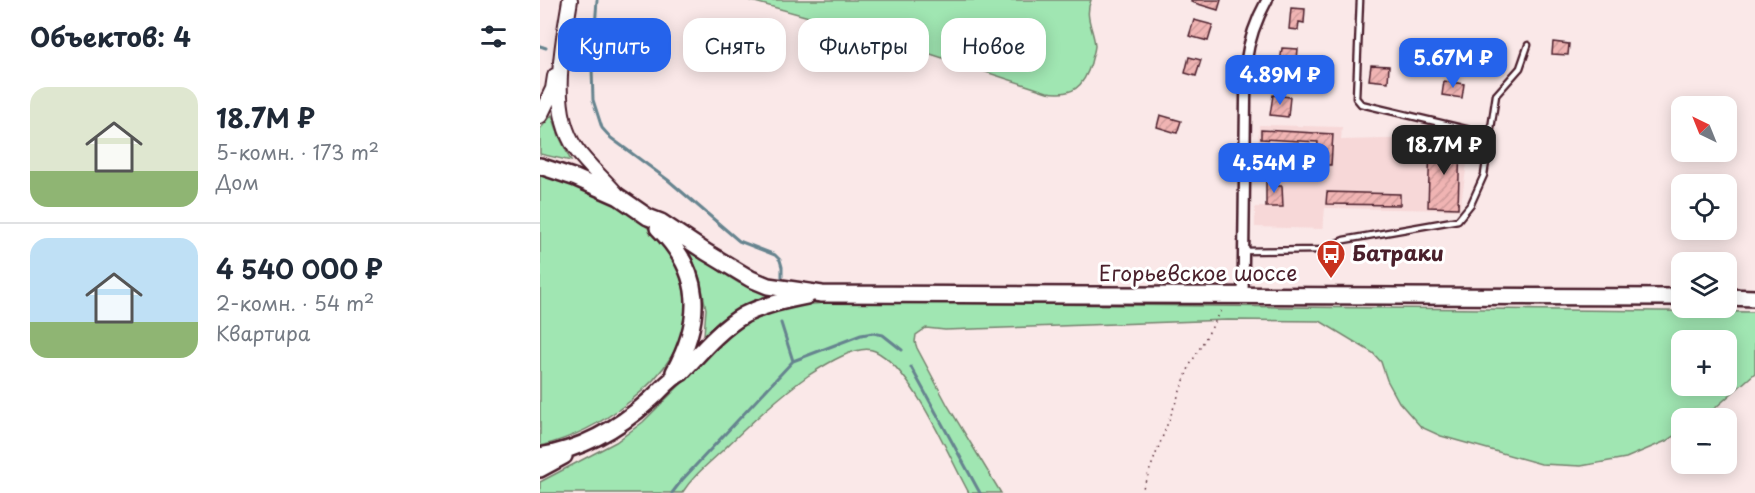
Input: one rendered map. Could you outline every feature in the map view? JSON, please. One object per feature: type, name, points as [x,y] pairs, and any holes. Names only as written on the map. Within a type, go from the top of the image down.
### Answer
[{"type":"main road","points":[[567,18],[570,0]]},
{"type":"main road","points":[[540,116],[553,89],[558,66]]},
{"type":"main road","points":[[562,72],[560,97],[564,126],[577,150],[619,196]]},
{"type":"main road","name":"Егорьевское шоссе","points":[[540,166],[567,174],[619,196],[648,217],[662,222],[751,279],[768,286],[822,294],[1671,297]]},
{"type":"main road","points":[[648,217],[671,241],[680,255],[694,298],[692,334],[686,351],[671,378]]},
{"type":"main road","name":"Егорьевское шоссе","points":[[540,456],[577,448],[634,414],[671,378],[681,373],[730,324],[744,315],[789,300],[822,294]]},
{"type":"main road","points":[[1737,297],[1755,297]]},
{"type":"main road","points":[[540,469],[577,448]]},
{"type":"street","points":[[1236,296],[1244,250],[1246,62],[1248,45],[1267,0]]},
{"type":"lane","points":[[1360,0],[1356,98],[1361,104],[1470,130],[1480,136],[1489,149]]},
{"type":"lane","points":[[1244,250],[1320,250],[1344,240],[1458,220],[1471,204],[1484,175],[1496,95],[1520,68],[1528,45]]},
{"type":"path","points":[[1141,493],[1190,365],[1236,296]]},
{"type":"shaded area","points":[[1259,125],[1342,127],[1341,140],[1471,137],[1460,210],[1325,208],[1323,229],[1255,227],[1255,207],[1266,207],[1266,145],[1258,145]]},
{"type":"green space","points":[[748,0],[1091,0],[1088,11],[1095,47],[1088,72],[1080,84],[1070,91],[1056,93],[986,72],[1046,72],[1046,18],[941,18],[941,57],[929,54],[929,18],[812,18]]},
{"type":"green space","points":[[552,115],[571,161],[540,154],[540,129]]},
{"type":"green space","points":[[540,172],[601,197],[653,232],[672,256],[684,293],[686,311],[683,329],[669,361],[644,389],[619,410],[598,423],[564,439],[540,446]]},
{"type":"green space","points":[[689,250],[739,283],[773,296],[736,310],[720,320],[704,335],[706,309],[700,279]]},
{"type":"green space","points":[[839,302],[1671,311],[1671,318],[1737,318],[1737,312],[1755,312],[1755,373],[1737,389],[1737,330],[1671,330],[1671,396],[1729,396],[1715,408],[1671,408],[1671,438],[1626,458],[1581,466],[1541,464],[1441,436],[1421,427],[1399,402],[1387,380],[1381,362],[1373,353],[1320,321],[1228,320],[945,330],[926,328],[916,335],[917,348],[948,406],[1001,493],[969,493],[940,436],[903,375],[889,361],[868,349],[841,357],[798,383],[706,465],[682,493],[540,493],[540,482],[616,442],[643,422],[734,331],[759,315],[800,305]]},
{"type":"building","points":[[1191,0],[1221,0],[1218,10],[1191,2]]},
{"type":"building","points":[[1291,8],[1305,9],[1304,23],[1299,22],[1298,30],[1289,29]]},
{"type":"building","points":[[1194,20],[1213,25],[1208,41],[1189,36]]},
{"type":"building","points":[[1553,42],[1569,44],[1568,55],[1552,54]]},
{"type":"building","points":[[1282,48],[1298,49],[1296,73],[1279,71]]},
{"type":"building","points":[[1189,57],[1201,60],[1196,76],[1185,73]]},
{"type":"building","points":[[1371,65],[1389,66],[1388,82],[1369,80]]},
{"type":"building","points":[[1444,81],[1464,84],[1462,98],[1442,95]]},
{"type":"building","points":[[1273,95],[1290,97],[1288,117],[1270,115]]},
{"type":"building","points":[[1160,115],[1181,121],[1177,133],[1157,127]]},
{"type":"building","points":[[1261,130],[1333,134],[1331,165],[1316,165],[1318,142],[1261,139]]},
{"type":"building","points":[[1430,143],[1460,144],[1458,208],[1428,207]]},
{"type":"building","points":[[1266,178],[1276,178],[1276,186],[1282,186],[1283,207],[1266,207]]},
{"type":"building","points":[[1327,192],[1400,194],[1400,205],[1326,204]]},
{"type":"waterway","points":[[597,0],[592,68],[593,100],[602,128],[611,138],[668,180],[739,241],[775,255],[780,260],[782,278]]},
{"type":"waterway","points":[[540,46],[546,48]]},
{"type":"waterway","points":[[781,323],[793,361]]},
{"type":"waterway","points":[[672,493],[793,361],[861,335],[873,333],[883,335],[902,350]]},
{"type":"waterway","points":[[911,367],[980,493]]},
{"type":"place","name":"Батраки","points":[[1331,280]]}]
